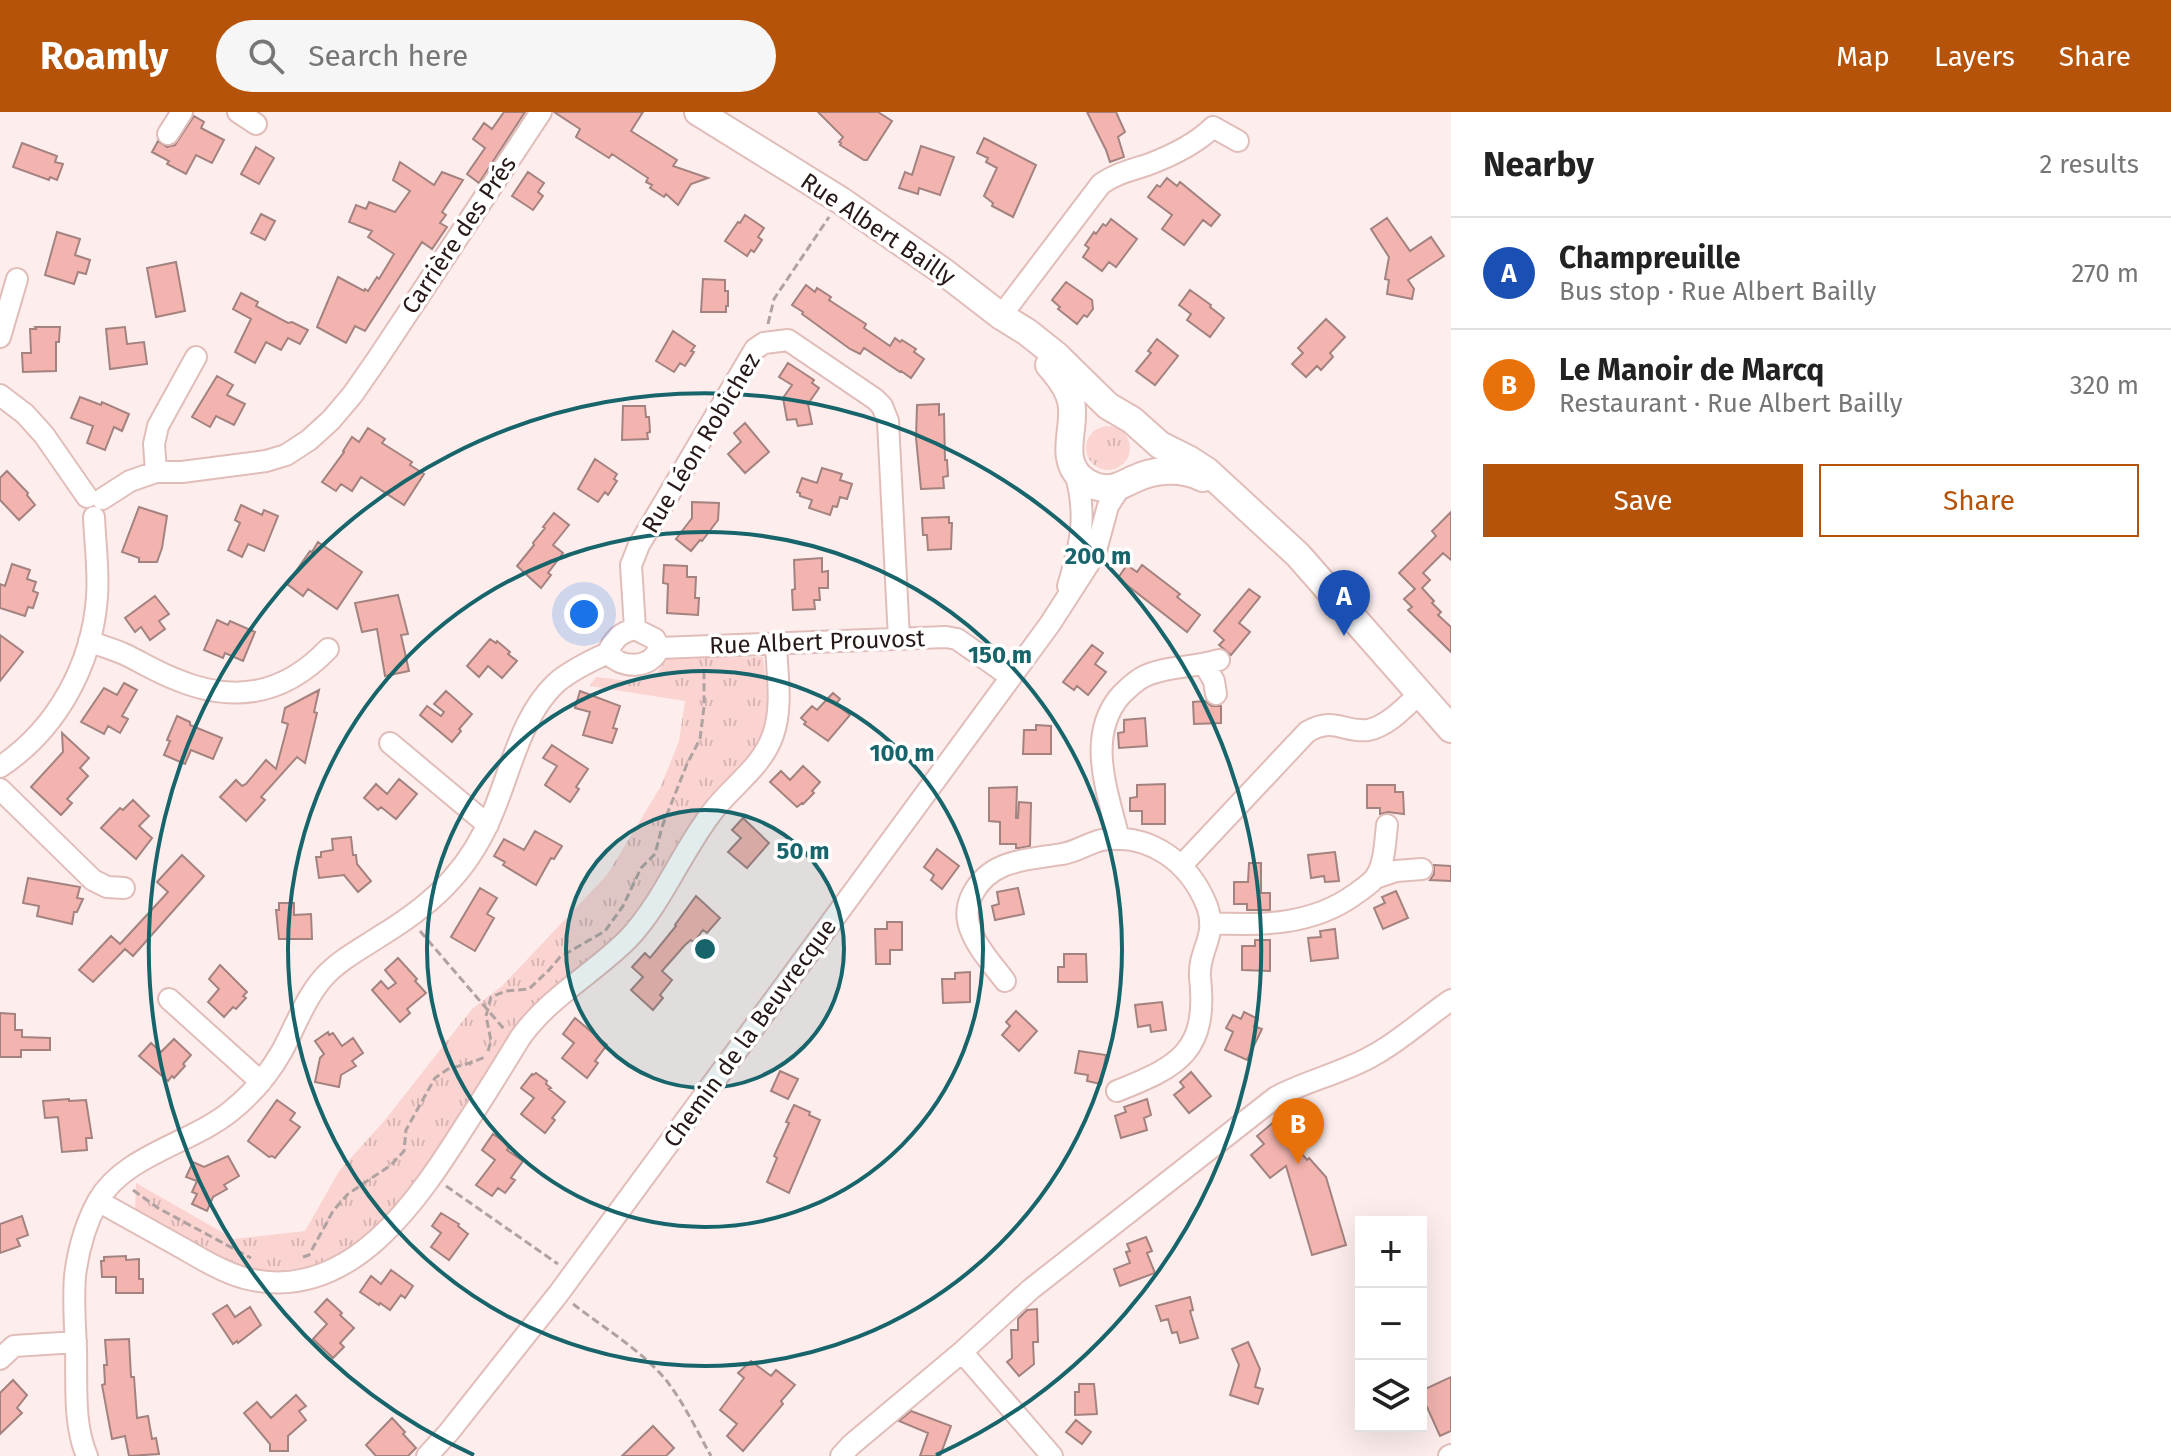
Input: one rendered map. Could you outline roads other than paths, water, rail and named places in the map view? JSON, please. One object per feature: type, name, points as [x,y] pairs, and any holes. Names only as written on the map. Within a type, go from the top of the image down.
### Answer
[{"type":"main road","name":"Rue Albert Bailly","points":[[698,112],[840,200],[1001,316]]},
{"type":"main road","points":[[1001,316],[1056,355],[1101,401],[1160,445],[1199,464],[1263,520],[1298,555],[1451,729]]},
{"type":"main road","points":[[1001,316],[1053,369],[1069,393],[1073,413],[1070,458],[1080,477],[1092,485],[1106,488],[1154,473],[1177,470],[1199,476],[1237,498]]},
{"type":"main road","points":[[1070,440],[1078,425],[1093,414],[1110,411],[1131,421],[1146,443],[1146,453],[1142,468],[1126,483]]},
{"type":"street","points":[[168,134],[182,112]]},
{"type":"street","points":[[238,112],[256,124]]},
{"type":"street","name":"Carrière des Prés","points":[[156,472],[182,472],[266,461],[286,455],[331,420],[378,358],[541,112]]},
{"type":"street","points":[[1001,316],[1101,184],[1120,173],[1179,151],[1204,135],[1217,120],[1238,141]]},
{"type":"street","points":[[0,337],[17,279]]},
{"type":"street","name":"Rue Léon Robichez","points":[[635,629],[633,557],[755,349],[764,343],[788,340],[875,399],[882,406],[888,421],[899,639]]},
{"type":"street","points":[[94,504],[130,481],[156,472],[154,444],[158,426],[196,357]]},
{"type":"street","points":[[0,395],[25,414],[44,435],[94,504],[97,597],[89,641],[63,703],[30,744],[0,767]]},
{"type":"street","name":"Chemin de la Beuvrecque","points":[[1063,603],[1083,518],[1074,469]]},
{"type":"street","name":"Chemin de la Beuvrecque","points":[[427,1456],[559,1293],[1050,624],[1095,554],[1108,506],[1126,483]]},
{"type":"street","points":[[87,1456],[78,1417],[75,1274],[88,1223],[105,1190],[116,1179],[152,1156],[219,1121],[234,1109],[261,1082],[326,975],[433,899],[454,877],[474,851],[488,825],[524,731],[541,701],[557,682],[608,653],[611,644],[627,630],[635,629],[655,639],[659,648],[652,659],[635,665],[624,665],[608,653]]},
{"type":"street","name":"Rue Albert Prouvost","points":[[659,648],[946,637],[957,639],[1011,677]]},
{"type":"street","points":[[89,641],[184,683],[205,689],[240,692],[277,686],[301,674],[328,649]]},
{"type":"street","points":[[98,1201],[221,1269],[258,1280],[286,1282],[324,1273],[358,1254],[398,1219],[433,1177],[537,1016],[615,951],[645,919],[712,812],[762,757],[777,720],[776,644]]},
{"type":"street","points":[[1119,839],[1101,752],[1102,730],[1115,702],[1146,675],[1211,662],[1216,694]]},
{"type":"street","points":[[1182,865],[1307,732],[1331,724],[1355,730],[1376,727],[1419,694]]},
{"type":"street","points":[[390,743],[488,825]]},
{"type":"street","points":[[0,789],[93,880],[107,887],[124,888]]},
{"type":"street","points":[[1375,878],[1382,858],[1387,825]]},
{"type":"street","points":[[1005,981],[979,946],[967,914],[978,886],[991,873],[1009,863],[1030,857],[1070,852],[1096,841],[1119,839],[1140,842],[1182,865],[1201,894],[1210,923],[1210,937],[1200,970],[1201,1022],[1191,1044],[1178,1061],[1147,1080],[1117,1091]]},
{"type":"street","points":[[1210,923],[1270,923],[1317,915],[1341,904],[1375,878],[1396,871],[1422,869]]},
{"type":"street","points":[[169,999],[261,1082]]},
{"type":"street","points":[[841,1456],[1031,1289],[1276,1097],[1377,1054],[1451,1000]]},
{"type":"street","points":[[0,1359],[14,1346],[76,1342]]},
{"type":"street","points":[[962,1352],[1052,1456]]},
{"type":"place","name":"Champreuille","points":[[1344,636]]},
{"type":"place","name":"Le Manoir de Marcq","points":[[1298,1164]]}]
